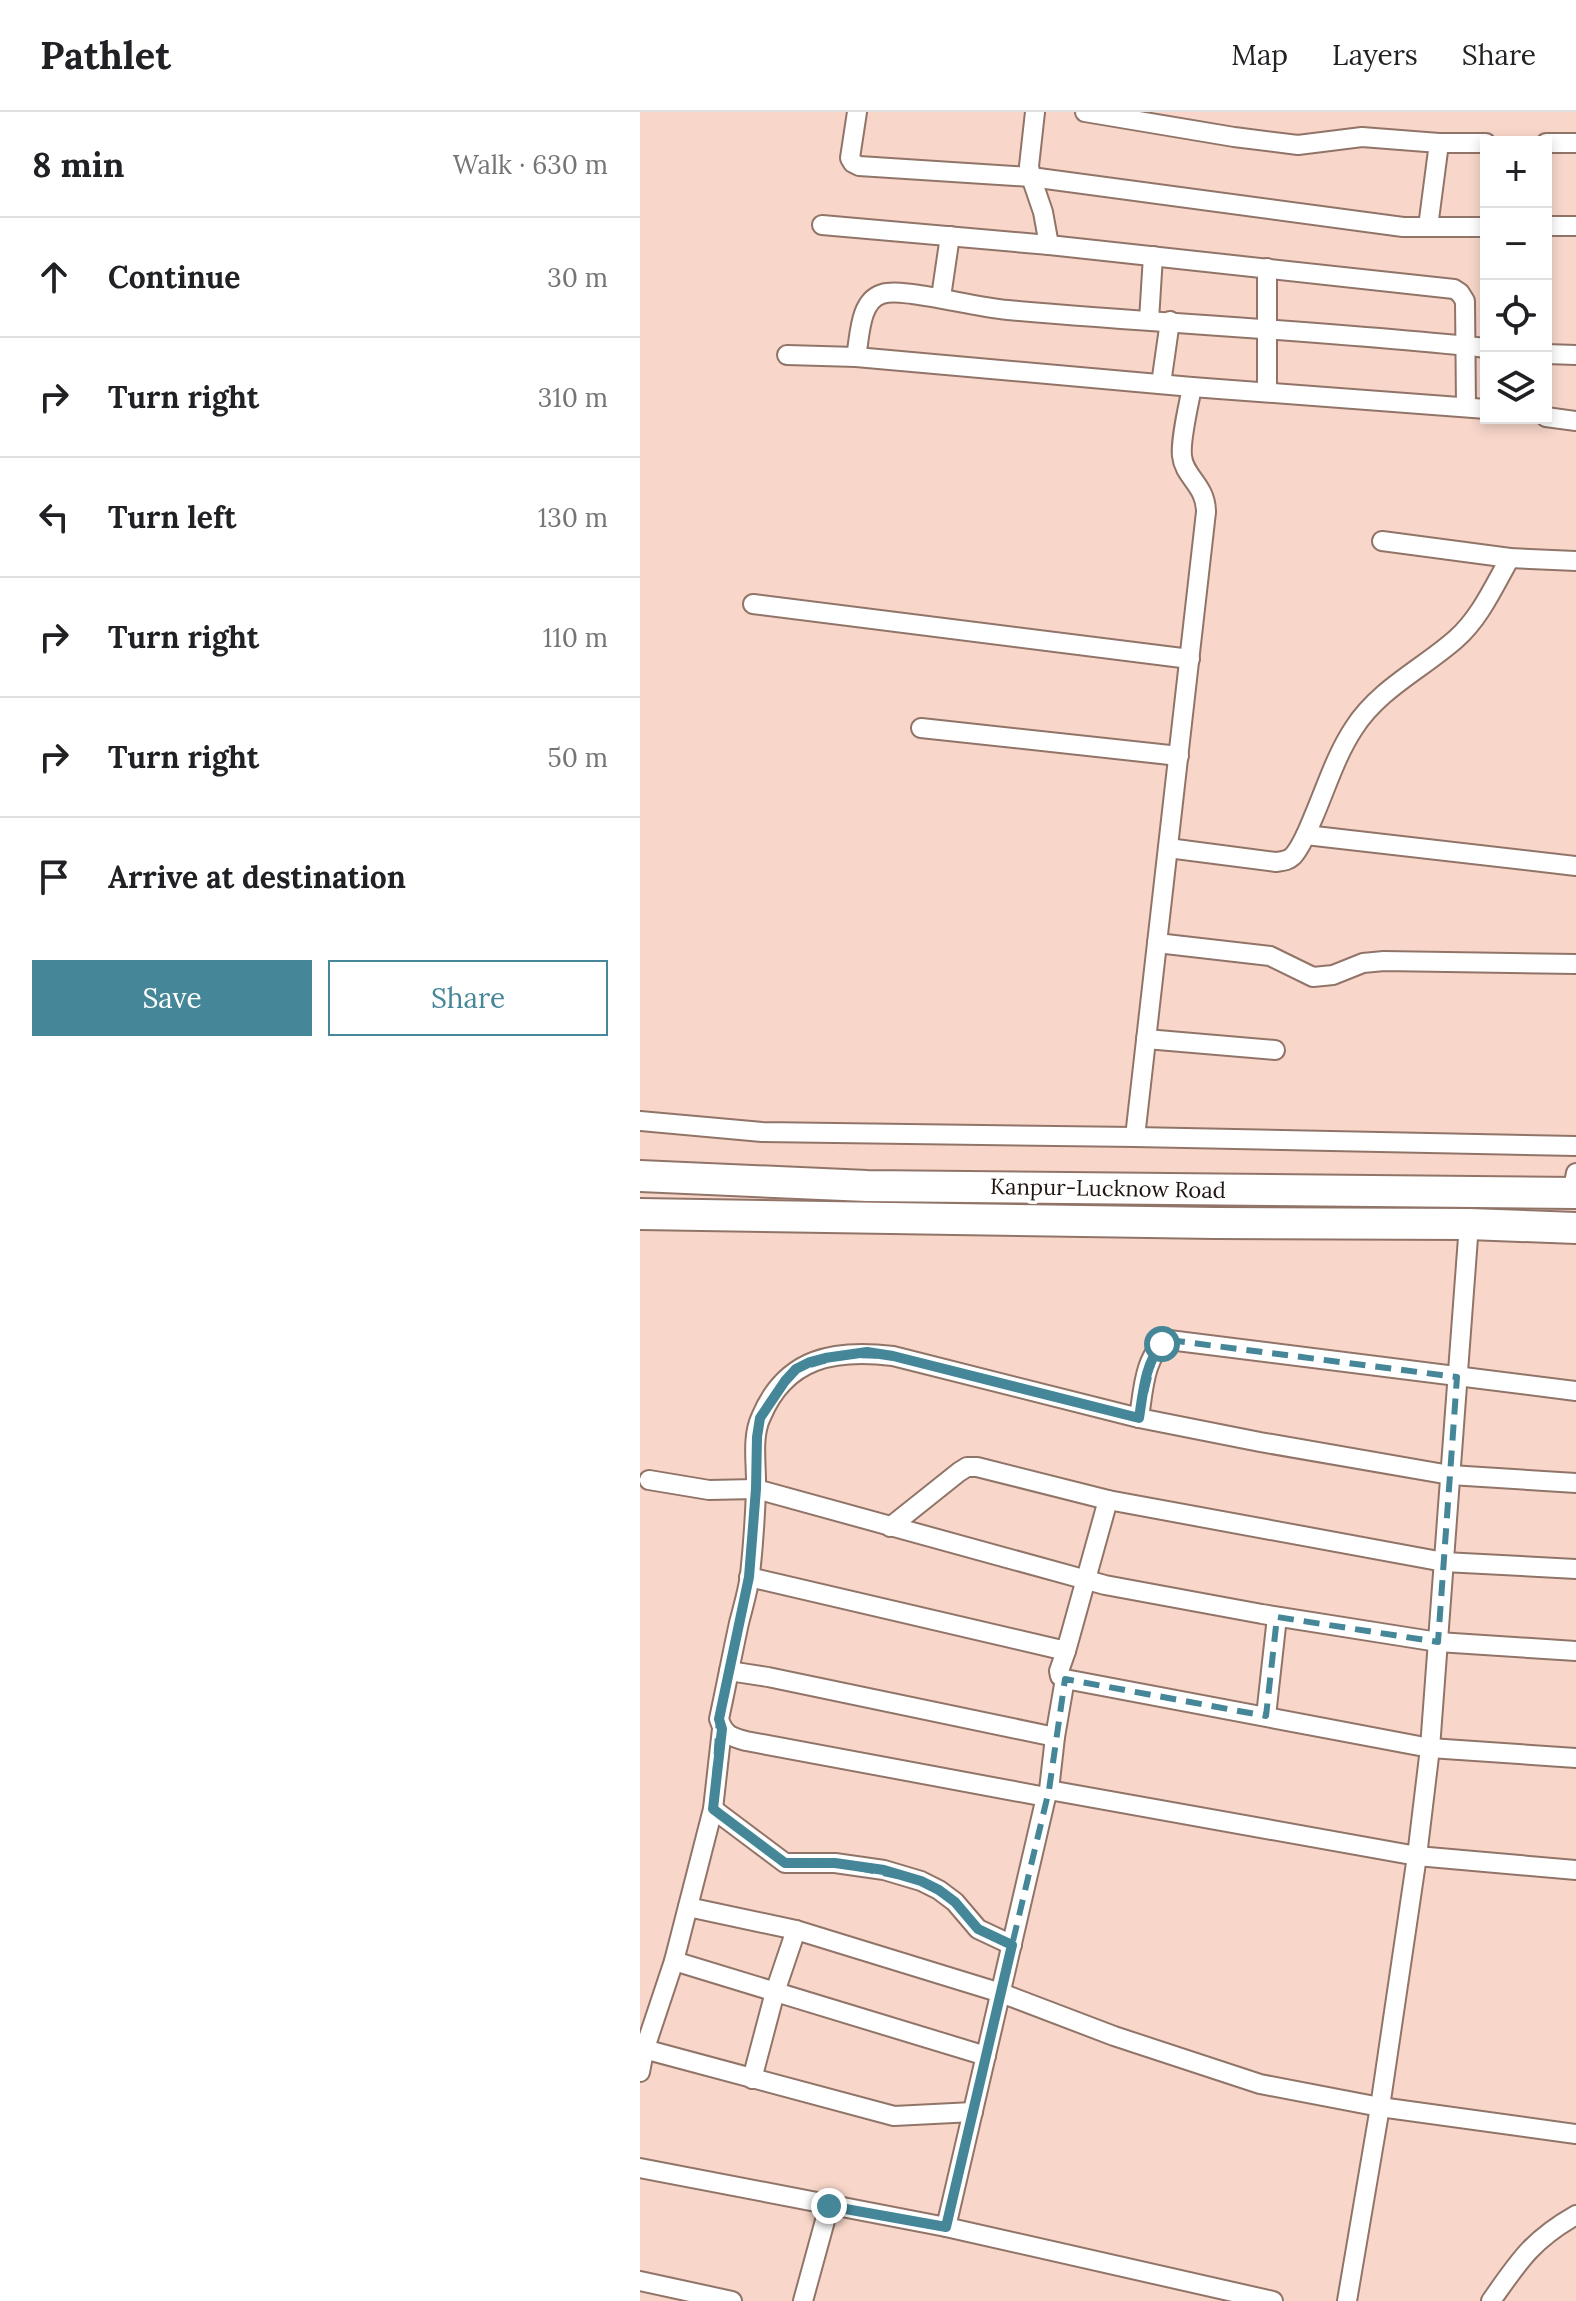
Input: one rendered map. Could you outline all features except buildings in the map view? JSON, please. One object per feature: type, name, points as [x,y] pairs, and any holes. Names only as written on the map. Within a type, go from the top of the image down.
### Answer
[{"type":"highway","name":"Kanpur-Lucknow Road","points":[[640,1176],[867,1186],[1575,1186]]},
{"type":"highway","name":"Kanpur-Lucknow Road","points":[[640,1214],[1576,1228]]},
{"type":"street","points":[[857,112],[850,158],[859,166],[1031,177],[1403,227],[1480,227]]},
{"type":"street","points":[[1035,112],[1029,166],[1049,245]]},
{"type":"street","points":[[1085,112],[1298,145],[1362,137],[1480,143]]},
{"type":"street","points":[[1428,227],[1439,143]]},
{"type":"street","points":[[1552,143],[1576,143]]},
{"type":"street","points":[[822,225],[1049,245],[1454,289],[1465,301],[1466,406]]},
{"type":"street","points":[[1552,226],[1576,226]]},
{"type":"street","points":[[941,297],[950,236]]},
{"type":"street","points":[[1149,320],[1153,256]]},
{"type":"street","points":[[1267,268],[1267,392]]},
{"type":"street","points":[[856,357],[865,311],[870,301],[880,294],[894,292],[941,297],[1005,310],[1480,347]]},
{"type":"street","points":[[1161,384],[1170,321]]},
{"type":"street","points":[[1552,354],[1576,355]]},
{"type":"street","points":[[787,355],[856,357],[1192,387],[1480,408]]},
{"type":"street","points":[[1135,1137],[1206,512],[1206,500],[1181,455],[1192,387]]},
{"type":"street","points":[[1552,418],[1576,421]]},
{"type":"street","points":[[1382,541],[1510,558],[1576,561]]},
{"type":"street","points":[[1168,848],[1276,862],[1294,856],[1343,747],[1360,719],[1382,695],[1467,628],[1510,558]]},
{"type":"street","points":[[753,604],[1190,659]]},
{"type":"street","points":[[921,728],[1179,756]]},
{"type":"street","points":[[1306,835],[1576,866]]},
{"type":"street","points":[[1157,943],[1270,956],[1313,977],[1333,975],[1363,963],[1384,961],[1576,964]]},
{"type":"street","points":[[1146,1039],[1275,1050]]},
{"type":"street","points":[[640,1121],[762,1132],[1576,1146]]},
{"type":"street","points":[[1347,2301],[1380,2107],[1430,1748],[1469,1224]]},
{"type":"street","points":[[1139,1418],[1145,1379],[1155,1352],[1169,1340],[1576,1391]]},
{"type":"street","points":[[640,2072],[642,2050],[674,1961],[713,1809],[722,1729],[719,1719],[749,1577],[760,1418],[796,1369],[825,1358],[867,1352],[1139,1418],[1260,1442],[1450,1475],[1576,1483]]},
{"type":"street","points":[[890,1527],[967,1467],[977,1467],[1108,1500],[1444,1562],[1576,1569]]},
{"type":"street","points":[[649,1480],[709,1490],[756,1489],[1085,1580],[1277,1617],[1438,1642],[1576,1651]]},
{"type":"street","points":[[1108,1500],[1059,1671],[1065,1679],[1430,1748],[1576,1758]]},
{"type":"street","points":[[749,1577],[1066,1651]]},
{"type":"street","points":[[1266,1716],[1277,1617]]},
{"type":"street","points":[[729,1671],[1055,1737]]},
{"type":"street","points":[[946,2227],[1048,1793],[1065,1679]]},
{"type":"street","points":[[722,1729],[730,1737],[746,1741],[1417,1856],[1576,1870]]},
{"type":"street","points":[[713,1809],[785,1863],[848,1865],[884,1870],[921,1881],[955,1902],[978,1929],[1012,1945]]},
{"type":"street","points":[[688,1907],[796,1930],[1001,1993],[1114,2036],[1260,2084],[1380,2107],[1576,2134]]},
{"type":"street","points":[[752,2079],[775,1992],[796,1930]]},
{"type":"street","points":[[674,1961],[986,2056]]},
{"type":"street","points":[[642,2050],[894,2116],[973,2112]]},
{"type":"street","points":[[640,2168],[946,2227],[1273,2301]]},
{"type":"street","points":[[803,2301],[829,2206]]},
{"type":"street","points":[[1491,2301],[1526,2251],[1576,2215]]},
{"type":"street","points":[[640,2281],[732,2301]]},
{"type":"highlighted area","points":[[1169,1340],[1457,1377],[1438,1642],[1277,1617],[1266,1716],[1065,1679],[1049,1790],[1012,1945],[978,1929],[955,1902],[921,1881],[835,1863],[785,1863],[713,1809],[719,1719],[749,1577],[760,1418],[796,1369],[845,1355],[893,1356],[1139,1418],[1155,1352]]},
{"type":"route","points":[[829,2206],[946,2227],[1012,1945],[978,1929],[955,1902],[921,1881],[884,1870],[835,1863],[785,1863],[713,1809],[722,1729],[719,1719],[749,1577],[760,1418],[772,1397],[796,1369],[825,1358],[867,1352],[1139,1418],[1145,1379],[1155,1352],[1162,1344]]}]
